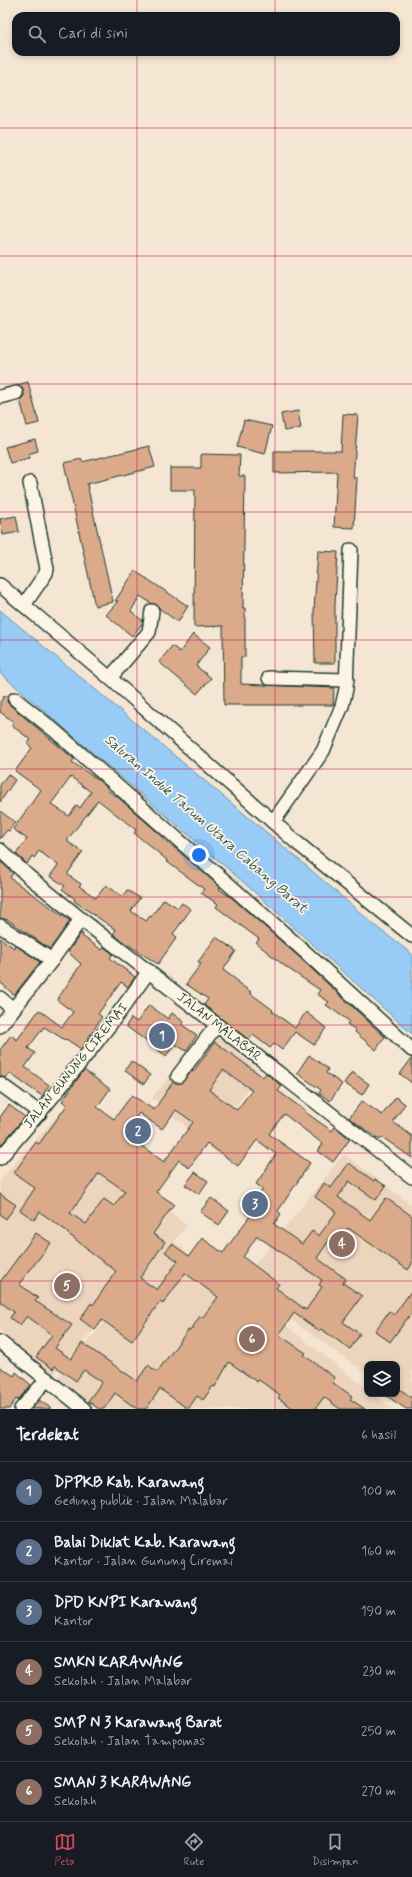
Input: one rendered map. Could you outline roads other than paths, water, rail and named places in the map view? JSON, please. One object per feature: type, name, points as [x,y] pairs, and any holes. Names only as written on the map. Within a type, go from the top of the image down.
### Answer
[{"type":"street","points":[[0,397],[16,393]]},
{"type":"street","points":[[24,605],[46,573],[47,569],[30,483]]},
{"type":"street","points":[[273,822],[323,751],[342,706],[346,680],[351,550]]},
{"type":"street","points":[[0,585],[110,678],[273,822],[412,936]]},
{"type":"street","points":[[110,678],[149,632],[152,611]]},
{"type":"street","points":[[269,678],[346,680]]},
{"type":"street","points":[[15,699],[55,732],[303,950],[412,1050]]},
{"type":"street","name":"JALAN MALABAR","points":[[0,850],[28,876],[81,919],[149,971],[216,1026],[412,1177]]},
{"type":"street","points":[[0,1026],[52,960],[81,919]]},
{"type":"street","points":[[0,926],[52,960]]},
{"type":"street","name":"JALAN GUNUNG CIREMAI","points":[[0,1158],[40,1113],[107,1030],[149,971]]},
{"type":"street","points":[[0,998],[13,1008]]},
{"type":"street","points":[[178,1076],[216,1026]]},
{"type":"street","points":[[0,1084],[40,1113]]},
{"type":"street","points":[[0,1342],[84,1409]]},
{"type":"street","points":[[21,1409],[47,1379]]},
{"type":"water","name":"Saluran Induk Tarum Utara Cabang Barat","points":[[0,610],[296,857],[378,928],[412,954],[412,1034],[242,881],[0,673]]},
{"type":"place","name":"DPPKB Kab. Karawang","points":[[162,1036]]},
{"type":"place","name":"Balai Diklat Kab. Karawang","points":[[138,1131]]},
{"type":"place","name":"DPD KNPI Karawang","points":[[255,1204]]},
{"type":"place","name":"SMKN KARAWANG","points":[[342,1244]]},
{"type":"place","name":"SMP N 3 Karawang Barat","points":[[67,1286]]},
{"type":"place","name":"SMAN 3 KARAWANG","points":[[252,1339]]}]
